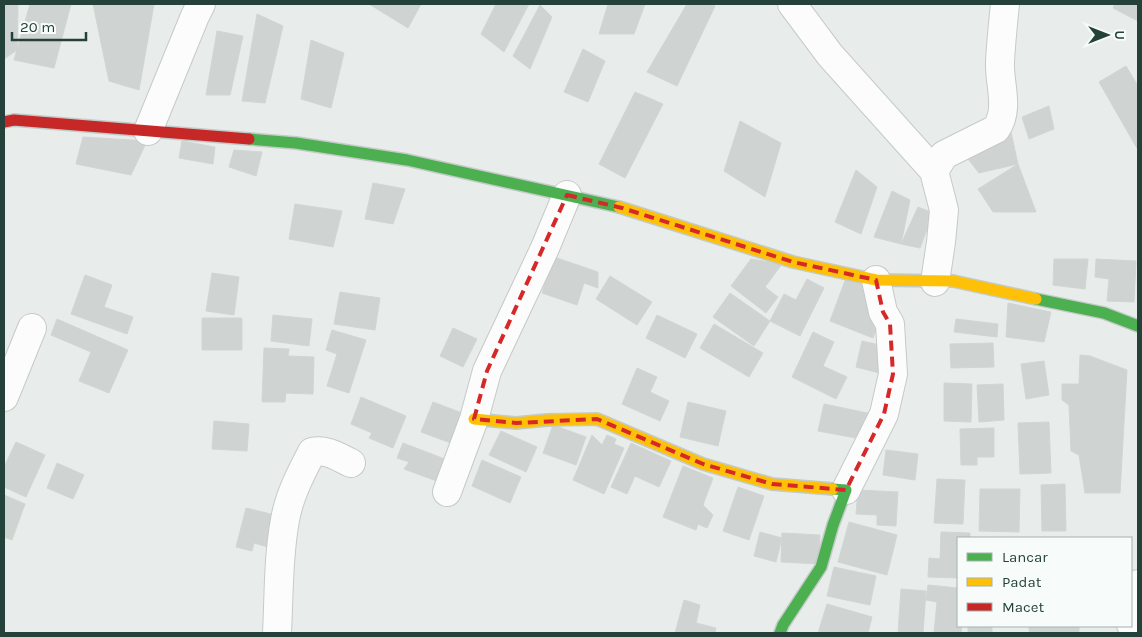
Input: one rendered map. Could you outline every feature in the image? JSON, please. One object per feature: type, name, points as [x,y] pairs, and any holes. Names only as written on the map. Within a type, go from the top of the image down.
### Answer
[{"type":"street","points":[[148,131],[201,4]]},
{"type":"street","points":[[792,4],[830,55],[934,171],[944,210],[942,242],[935,282]]},
{"type":"street","points":[[934,171],[944,155],[996,129],[1001,122],[1004,109],[1000,63],[1005,4]]},
{"type":"street","points":[[4,122],[23,121],[296,144],[407,160],[622,208],[793,262],[876,280],[953,282],[1104,312],[1138,326]]},
{"type":"street","points":[[448,492],[474,419],[487,371],[545,248],[567,195]]},
{"type":"street","points":[[780,633],[787,618],[821,567],[833,525],[846,490],[884,414],[893,374],[890,324],[883,312],[876,280]]},
{"type":"street","points":[[4,397],[32,328]]},
{"type":"street","points":[[474,419],[516,423],[597,419],[712,466],[772,484],[846,490]]},
{"type":"street","points":[[278,633],[281,556],[285,519],[293,492],[312,452],[320,450],[329,452],[351,463]]},
{"type":"street","points":[[1132,619],[1138,584]]},
{"type":"highlighted area","points":[[567,195],[622,208],[793,262],[876,280],[883,312],[890,324],[893,374],[884,414],[846,490],[772,484],[703,464],[597,419],[516,423],[474,419],[487,371]]},
{"type":"building","points":[[4,4],[18,4],[17,50],[4,59]]},
{"type":"building","points":[[30,4],[71,4],[54,68],[14,60]]},
{"type":"building","points":[[93,4],[154,4],[139,90],[109,81]]},
{"type":"building","points":[[369,4],[421,4],[408,28]]},
{"type":"building","points":[[496,4],[529,4],[504,52],[481,34]]},
{"type":"building","points":[[608,4],[645,4],[634,34],[599,34]]},
{"type":"building","points":[[687,4],[711,4],[715,6],[677,86],[647,72]]},
{"type":"building","points":[[1115,4],[1138,4],[1138,21],[1113,8]]},
{"type":"building","points":[[540,5],[552,17],[530,69],[513,56]]},
{"type":"building","points":[[257,14],[283,26],[265,103],[242,101]]},
{"type":"building","points":[[217,31],[243,36],[230,95],[206,95]]},
{"type":"building","points":[[311,40],[344,53],[331,108],[301,99]]},
{"type":"building","points":[[583,49],[605,61],[588,102],[564,92]]},
{"type":"building","points":[[1126,66],[1138,86],[1138,150],[1099,82]]},
{"type":"building","points":[[635,92],[663,104],[625,178],[599,164]]},
{"type":"building","points":[[1049,106],[1054,129],[1029,139],[1022,117]]},
{"type":"building","points":[[740,121],[781,143],[765,197],[724,171]]},
{"type":"building","points":[[1011,132],[1018,164],[979,173],[968,159]]},
{"type":"building","points":[[83,137],[147,141],[131,175],[76,164]]},
{"type":"building","points":[[182,141],[215,147],[213,164],[179,158]]},
{"type":"building","points":[[234,150],[262,152],[256,176],[229,167]]},
{"type":"building","points":[[1018,164],[1036,212],[993,212],[978,189]]},
{"type":"building","points":[[856,170],[877,187],[861,234],[835,222]]},
{"type":"building","points":[[373,183],[405,189],[393,224],[365,219]]},
{"type":"building","points":[[892,191],[910,200],[901,244],[874,237]]},
{"type":"building","points":[[295,204],[342,211],[333,247],[289,239]]},
{"type":"building","points":[[918,207],[933,213],[920,248],[901,244]]},
{"type":"building","points":[[554,257],[598,272],[598,288],[584,283],[577,305],[542,293]]},
{"type":"building","points":[[751,259],[782,264],[765,287],[778,297],[766,313],[731,286]]},
{"type":"building","points":[[1054,259],[1088,259],[1085,289],[1053,285]]},
{"type":"building","points":[[1096,259],[1136,261],[1134,302],[1107,301],[1109,279],[1095,277]]},
{"type":"building","points":[[212,273],[239,277],[234,315],[206,311]]},
{"type":"building","points":[[85,275],[112,285],[104,307],[133,317],[127,334],[71,314]]},
{"type":"building","points":[[610,276],[652,302],[637,325],[596,299]]},
{"type":"building","points":[[846,278],[873,289],[866,306],[883,312],[873,338],[830,321]]},
{"type":"building","points":[[807,279],[824,288],[800,336],[770,321],[784,294],[796,300]]},
{"type":"building","points":[[340,292],[380,298],[375,330],[334,324]]},
{"type":"building","points":[[730,293],[770,321],[754,346],[713,317]]},
{"type":"building","points":[[1008,303],[1051,312],[1044,342],[1006,337]]},
{"type":"building","points":[[273,315],[312,319],[309,346],[271,341]]},
{"type":"building","points":[[657,315],[697,334],[685,358],[646,338]]},
{"type":"building","points":[[202,318],[242,318],[242,350],[202,350]]},
{"type":"building","points":[[57,319],[128,350],[109,393],[79,381],[91,352],[51,335]]},
{"type":"building","points":[[956,319],[998,324],[997,337],[954,332]]},
{"type":"building","points":[[714,324],[763,353],[749,377],[700,348]]},
{"type":"building","points":[[453,328],[477,339],[463,367],[440,356]]},
{"type":"building","points":[[332,330],[366,340],[349,393],[327,386],[337,354],[326,350]]},
{"type":"building","points":[[813,332],[834,342],[823,366],[847,377],[836,399],[792,377]]},
{"type":"building","points":[[862,341],[893,348],[887,375],[856,367]]},
{"type":"building","points":[[993,343],[994,367],[951,368],[950,344]]},
{"type":"building","points":[[264,348],[289,349],[288,356],[314,357],[313,394],[286,393],[285,402],[262,402]]},
{"type":"building","points":[[1080,355],[1090,356],[1127,370],[1120,493],[1085,493],[1079,455],[1071,451],[1069,405],[1062,400],[1062,384],[1079,384]]},
{"type":"building","points":[[1044,361],[1049,395],[1026,399],[1021,364]]},
{"type":"building","points":[[637,368],[657,377],[650,392],[669,401],[660,421],[622,404]]},
{"type":"building","points":[[944,383],[972,384],[971,422],[944,421]]},
{"type":"building","points":[[1003,384],[1004,420],[979,422],[977,385]]},
{"type":"building","points":[[361,397],[406,416],[393,448],[369,438],[372,433],[351,424]]},
{"type":"building","points":[[433,402],[470,416],[459,446],[421,432]]},
{"type":"building","points":[[688,402],[726,411],[718,446],[680,437]]},
{"type":"building","points":[[824,404],[872,414],[867,440],[818,431]]},
{"type":"building","points":[[214,421],[249,424],[247,451],[212,449]]},
{"type":"building","points":[[1049,422],[1051,473],[1020,474],[1018,423]]},
{"type":"building","points":[[553,425],[586,437],[576,465],[543,453]]},
{"type":"building","points":[[994,428],[994,457],[977,457],[977,465],[961,465],[960,429]]},
{"type":"building","points":[[501,431],[537,447],[526,472],[489,455]]},
{"type":"building","points":[[592,435],[602,445],[607,435],[616,439],[614,444],[624,448],[604,494],[573,480]]},
{"type":"building","points":[[16,442],[45,455],[26,497],[4,487],[4,467]]},
{"type":"building","points":[[403,443],[450,461],[442,483],[404,469],[409,462],[397,458]]},
{"type":"building","points":[[631,443],[671,461],[659,487],[635,476],[627,494],[611,487]]},
{"type":"building","points":[[886,450],[918,454],[915,480],[883,475]]},
{"type":"building","points":[[482,460],[521,477],[510,503],[472,486]]},
{"type":"building","points":[[57,463],[84,475],[73,499],[47,488]]},
{"type":"building","points":[[683,466],[713,478],[703,505],[713,515],[707,528],[698,524],[696,530],[663,517]]},
{"type":"building","points":[[937,479],[965,480],[963,524],[934,523]]},
{"type":"building","points":[[1065,484],[1066,531],[1042,531],[1041,485]]},
{"type":"building","points":[[738,487],[764,496],[749,540],[723,531]]},
{"type":"building","points":[[980,489],[1020,489],[1019,532],[979,531]]},
{"type":"building","points":[[858,490],[898,492],[896,526],[877,525],[877,515],[856,514]]},
{"type":"building","points":[[4,495],[25,504],[12,540],[4,537]]},
{"type":"building","points":[[246,508],[275,515],[275,549],[254,543],[252,551],[236,547]]},
{"type":"building","points":[[849,522],[897,535],[887,575],[838,562]]},
{"type":"building","points":[[760,532],[782,538],[776,562],[754,556]]},
{"type":"building","points":[[941,532],[970,533],[970,537],[957,537],[957,578],[928,577],[929,558],[940,559]]},
{"type":"building","points":[[782,533],[820,535],[819,564],[781,562]]},
{"type":"building","points":[[834,567],[876,576],[870,605],[827,596]]},
{"type":"building","points":[[928,585],[957,588],[957,627],[962,627],[961,633],[934,633],[937,602],[926,600]]},
{"type":"building","points":[[901,589],[926,591],[923,633],[898,633]]},
{"type":"building","points":[[684,600],[700,605],[696,623],[716,628],[715,633],[675,633]]},
{"type":"building","points":[[827,604],[872,617],[868,633],[818,633]]},
{"type":"building","points":[[968,627],[992,627],[992,633],[968,633]]},
{"type":"building","points":[[1029,627],[1079,627],[1079,633],[1029,633]]},
{"type":"traffic: fast","points":[[249,139],[296,143],[407,160],[619,207]]},
{"type":"traffic: fast","points":[[1036,299],[1104,313],[1138,326]]},
{"type":"traffic: fast","points":[[780,633],[783,625],[821,567],[833,525],[846,490],[833,489]]},
{"type":"traffic: slow","points":[[619,207],[793,262],[876,280],[953,281],[1036,299]]},
{"type":"traffic: slow","points":[[474,419],[516,423],[597,419],[703,464],[772,484],[833,489]]},
{"type":"traffic: jam","points":[[4,122],[14,120],[249,139]]}]
